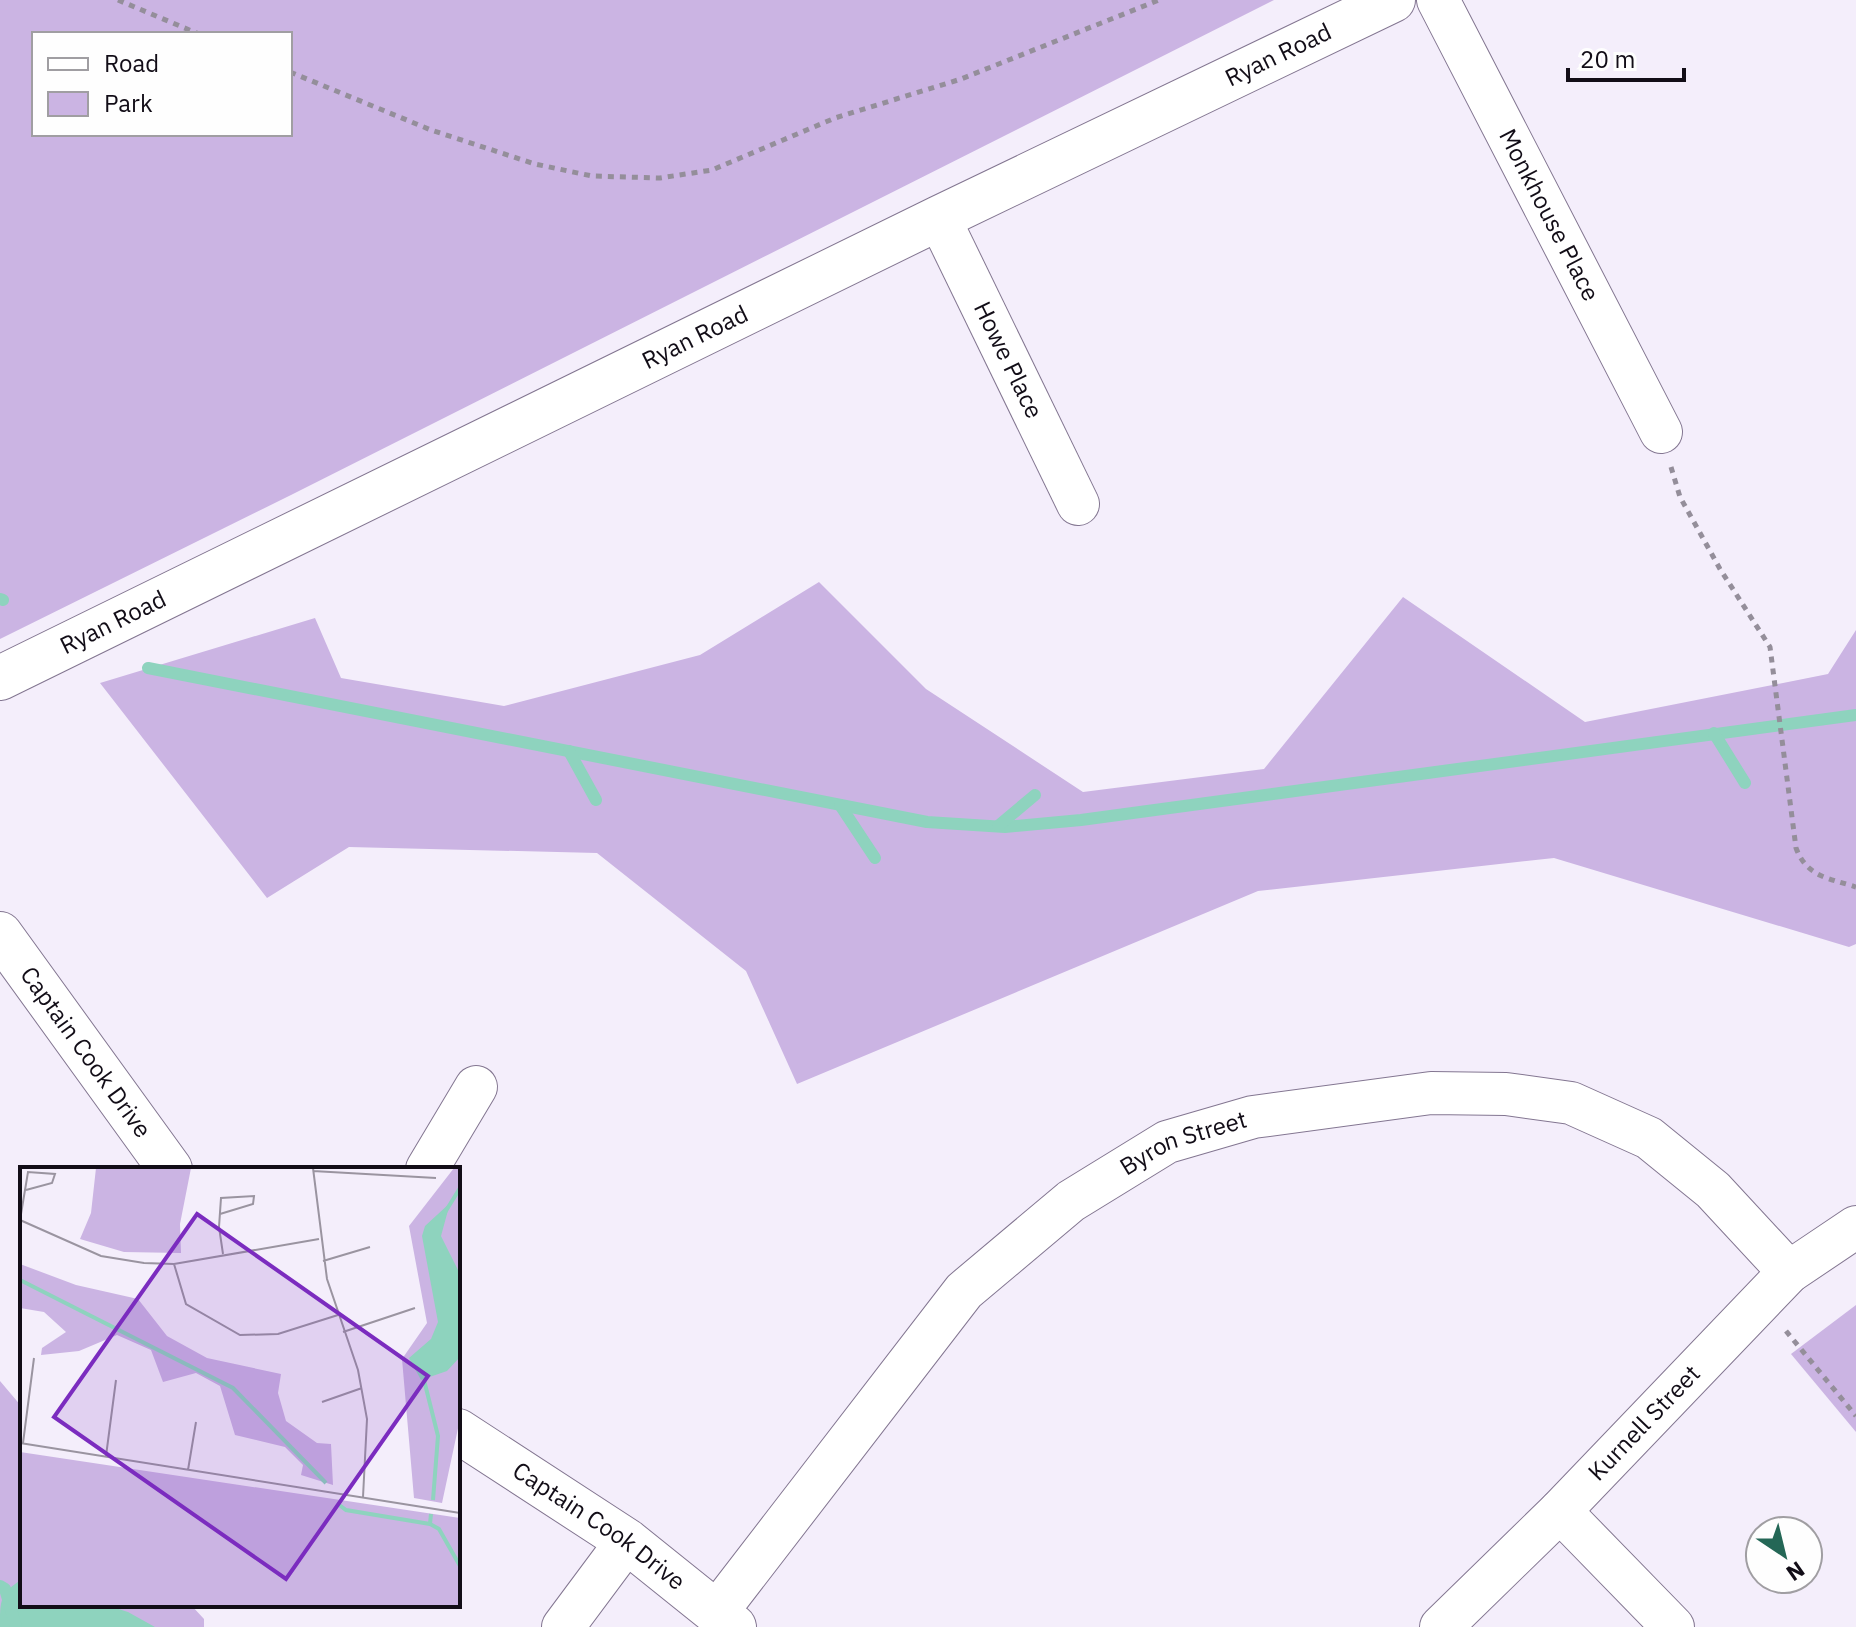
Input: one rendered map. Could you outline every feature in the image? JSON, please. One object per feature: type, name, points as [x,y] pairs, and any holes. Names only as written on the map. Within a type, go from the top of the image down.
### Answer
[{"type":"street","name":"Ryan Road","points":[[0,678],[939,218],[1393,0]]},
{"type":"street","name":"Monkhouse Place","points":[[1438,0],[1661,432]]},
{"type":"street","name":"Howe Place","points":[[939,218],[1078,504]]},
{"type":"street","name":"Captain Cook Drive","points":[[0,934],[169,1167]]},
{"type":"street","points":[[428,1167],[476,1087]]},
{"type":"street","name":"Byron Street","points":[[725,1620],[964,1291],[1071,1201],[1167,1142],[1253,1117],[1431,1093],[1506,1094],[1571,1103],[1649,1138],[1713,1190],[1776,1287]]},
{"type":"street","name":"Kurnell Street","points":[[1441,1627],[1560,1511],[1776,1287],[1856,1227]]},
{"type":"street","name":"Captain Cook Drive","points":[[460,1432],[627,1541],[725,1620]]},
{"type":"street","points":[[1560,1511],[1673,1627]]},
{"type":"street","points":[[563,1627],[627,1541]]},
{"type":"path","points":[[118,0],[194,32]]},
{"type":"path","points":[[292,73],[431,130],[535,164],[592,176],[660,178],[712,170],[835,118],[961,79],[1159,0]]},
{"type":"path","points":[[1661,432],[1680,497],[1720,569],[1770,647],[1796,848],[1802,864],[1813,873],[1856,887]]},
{"type":"path","points":[[1776,1287],[1856,1416]]},
{"type":"green space","points":[[0,0],[1274,0],[0,639]]},
{"type":"green space","points":[[819,582],[926,689],[1083,792],[1264,769],[1403,597],[1585,722],[1828,674],[1856,630],[1856,944],[1849,947],[1554,858],[1258,891],[797,1084],[746,971],[597,853],[349,847],[267,898],[100,683],[315,618],[341,678],[504,706],[700,655]]},
{"type":"green space","points":[[1856,1305],[1856,1432],[1791,1354]]},
{"type":"green space","points":[[0,1381],[20,1405],[20,1607],[193,1607],[204,1619],[204,1627],[0,1627]]},
{"type":"shaded area","points":[[20,1581],[20,1607],[112,1607],[155,1627],[0,1627],[0,1610],[9,1589]]},
{"type":"waterway","points":[[148,668],[927,822],[1005,827],[1081,820],[1856,715]]},
{"type":"waterway","points":[[1714,733],[1745,783]]},
{"type":"waterway","points":[[569,751],[596,800]]},
{"type":"waterway","points":[[998,826],[1035,795]]},
{"type":"waterway","points":[[840,805],[875,858]]},
{"type":"waterway","points":[[0,1586],[5,1589],[16,1627]]}]
